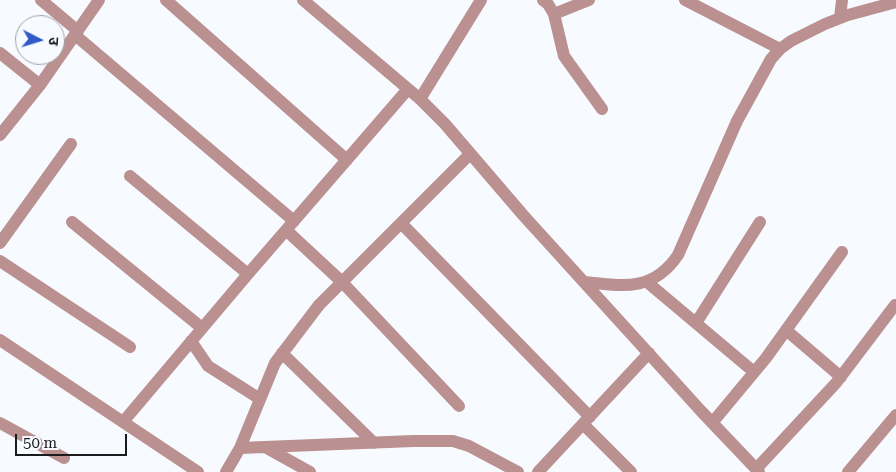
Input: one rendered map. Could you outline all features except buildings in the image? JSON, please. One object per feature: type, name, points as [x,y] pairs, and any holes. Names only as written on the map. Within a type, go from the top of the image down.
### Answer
[{"type":"street","points":[[41,0],[290,225],[459,406]]},
{"type":"street","points":[[0,135],[40,85],[99,0]]},
{"type":"street","points":[[166,0],[346,160]]},
{"type":"street","points":[[303,0],[420,98],[523,215],[757,471],[842,377],[895,305]]},
{"type":"street","points":[[420,98],[481,0]]},
{"type":"street","points":[[543,0],[554,14],[564,56],[602,109]]},
{"type":"street","points":[[554,14],[589,0]]},
{"type":"street","points":[[685,0],[780,49]]},
{"type":"street","points":[[840,18],[842,0]]},
{"type":"street","points":[[584,282],[618,286],[638,284],[655,278],[672,265],[737,121],[764,70],[780,49],[825,24],[864,10],[896,2]]},
{"type":"street","points":[[0,53],[40,85]]},
{"type":"street","points":[[123,422],[408,89]]},
{"type":"street","points":[[0,243],[71,144]]},
{"type":"street","points":[[226,472],[240,448],[275,363],[319,304],[470,154]]},
{"type":"street","points":[[130,176],[248,274]]},
{"type":"street","points":[[72,222],[202,328]]},
{"type":"street","points":[[696,323],[760,222]]},
{"type":"street","points":[[401,223],[586,420],[630,472]]},
{"type":"street","points":[[712,423],[786,330],[842,252]]},
{"type":"street","points":[[0,261],[130,347]]},
{"type":"street","points":[[647,282],[754,372]]},
{"type":"street","points":[[786,330],[842,377]]},
{"type":"street","points":[[0,340],[198,472]]},
{"type":"street","points":[[191,341],[208,366],[260,399]]},
{"type":"street","points":[[282,353],[374,443]]},
{"type":"street","points":[[538,472],[649,354]]},
{"type":"street","points":[[848,472],[896,415]]},
{"type":"street","points":[[0,423],[64,458]]},
{"type":"street","points":[[240,448],[413,441],[453,442],[468,446],[518,472]]},
{"type":"street","points":[[264,447],[310,472]]}]
